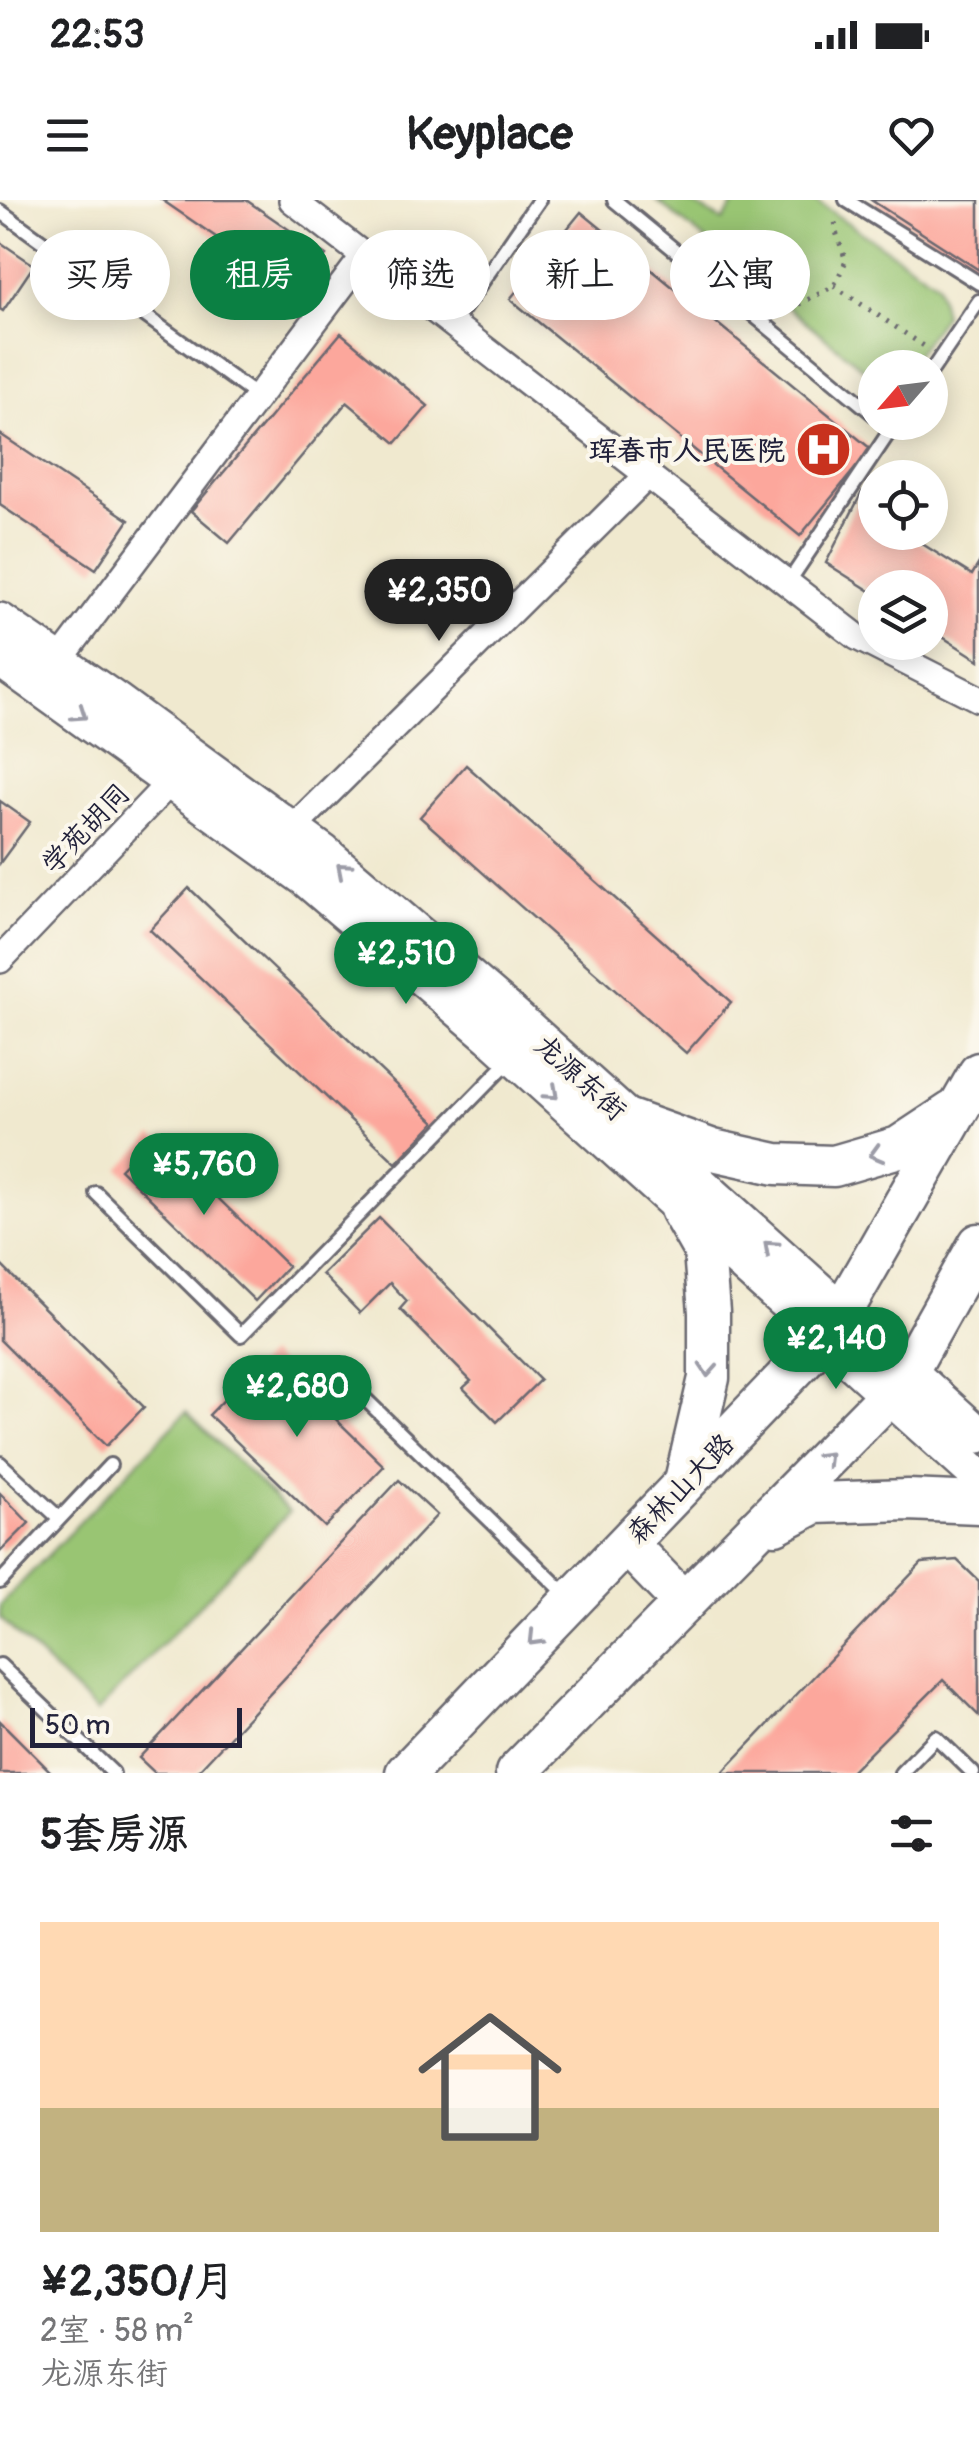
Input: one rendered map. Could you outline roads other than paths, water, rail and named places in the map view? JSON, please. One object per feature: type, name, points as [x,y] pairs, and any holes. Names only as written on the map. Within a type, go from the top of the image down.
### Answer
[{"type":"main road","name":"龙源东街","points":[[0,621],[59,662],[280,840],[511,1013],[629,1120],[833,1326]]},
{"type":"main road","name":"龙源东街","points":[[0,659],[172,780],[280,840],[305,878],[513,1057],[680,1209],[833,1326],[899,1382]]},
{"type":"main road","points":[[629,1120],[713,1150],[776,1164],[834,1166],[899,1148],[969,1090]]},
{"type":"main road","name":"森林山大路","points":[[406,1773],[833,1326],[969,1090]]},
{"type":"main road","points":[[680,1209],[704,1251],[709,1312],[709,1378],[684,1484]]},
{"type":"main road","points":[[516,1773],[899,1382],[979,1244]]},
{"type":"main road","points":[[899,1382],[979,1434]]},
{"type":"main road","points":[[899,1382],[979,1477]]},
{"type":"main road","points":[[749,1537],[816,1503],[979,1502]]},
{"type":"main road","points":[[627,1544],[684,1602]]},
{"type":"street","points":[[292,200],[350,245]]},
{"type":"street","points":[[59,662],[350,275]]},
{"type":"street","points":[[447,320],[858,637],[979,698]]},
{"type":"street","points":[[280,840],[648,475]]},
{"type":"street","name":"学苑胡同","points":[[0,960],[172,780]]},
{"type":"lane","points":[[452,324],[539,200]]},
{"type":"lane","points":[[614,200],[858,401]]},
{"type":"lane","points":[[846,200],[979,283]]},
{"type":"lane","points":[[0,211],[258,397]]},
{"type":"lane","points":[[946,350],[978,304]]},
{"type":"lane","points":[[788,583],[881,440]]},
{"type":"lane","points":[[96,1193],[241,1336],[513,1057]]},
{"type":"lane","points":[[360,1394],[572,1600]]},
{"type":"lane","points":[[0,1463],[60,1518]]},
{"type":"lane","points":[[0,1582],[110,1465]]},
{"type":"lane","points":[[0,1664],[113,1773]]},
{"type":"lane","points":[[900,1773],[936,1737],[973,1773]]},
{"type":"place","name":"珲春市人民医院","points":[[824,450]]}]
